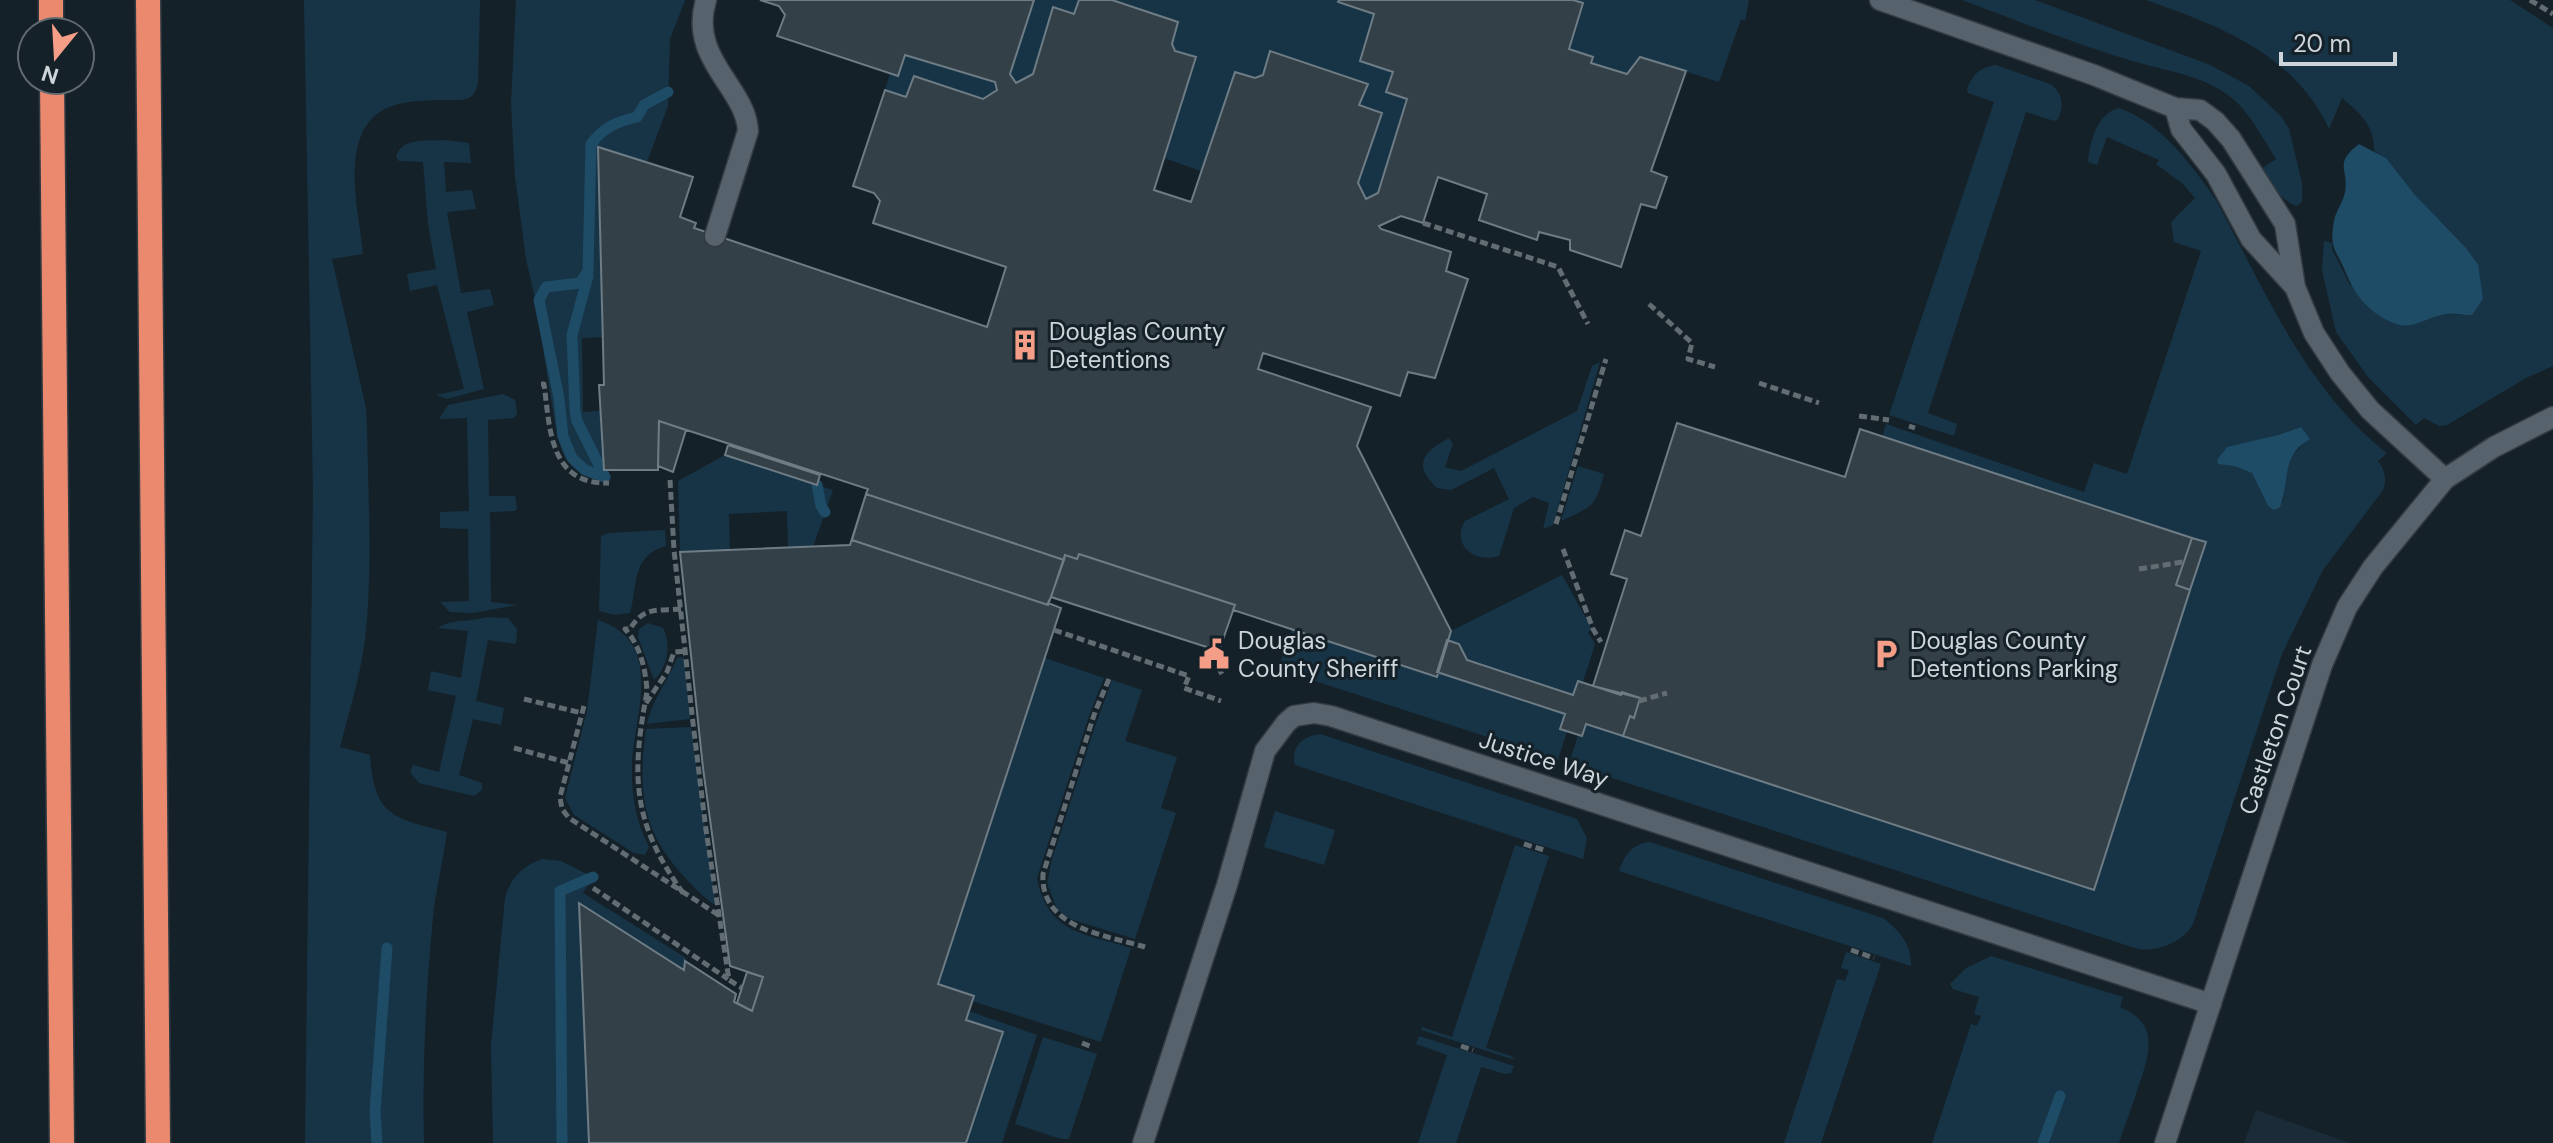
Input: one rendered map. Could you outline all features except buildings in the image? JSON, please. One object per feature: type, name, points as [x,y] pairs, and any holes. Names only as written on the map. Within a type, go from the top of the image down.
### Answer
[{"type":"highway","points":[[148,0],[158,1143]]},
{"type":"highway","points":[[52,96],[62,1143]]},
{"type":"street","points":[[706,0],[707,45],[722,78],[747,118],[748,131],[715,236]]},
{"type":"street","points":[[1880,0],[2094,75],[2175,108],[2200,110],[2215,121],[2231,139],[2285,224],[2295,287],[2314,333],[2340,373],[2370,410],[2445,479]]},
{"type":"street","points":[[2175,108],[2181,129],[2216,174],[2251,239],[2295,287]]},
{"type":"street","name":"Castleton Court","points":[[2165,1143],[2322,665],[2347,607],[2389,545],[2445,479],[2494,447],[2553,417]]},
{"type":"street","name":"Justice Way","points":[[1143,1143],[1227,885],[1265,751],[1286,723],[1304,714],[1331,716],[2211,1004]]},
{"type":"path","points":[[2530,0],[2553,14]]},
{"type":"path","points":[[1423,223],[1558,267],[1588,324]]},
{"type":"path","points":[[1649,304],[1692,343],[1686,367]]},
{"type":"path","points":[[1556,524],[1606,359]]},
{"type":"path","points":[[1688,359],[1715,367]]},
{"type":"path","points":[[1759,383],[1819,403]]},
{"type":"path","points":[[541,384],[544,384],[551,436],[563,464],[587,483],[609,483]]},
{"type":"path","points":[[1859,416],[1889,420]]},
{"type":"path","points":[[670,480],[706,830],[729,980]]},
{"type":"path","points":[[1563,549],[1593,629],[1601,642]]},
{"type":"path","points":[[2139,569],[2183,562]]},
{"type":"path","points":[[681,609],[646,612],[639,615],[630,629],[625,629],[633,638],[647,679],[638,773],[642,818],[662,863],[683,893]]},
{"type":"path","points":[[1054,630],[1189,676],[1184,688],[1221,701]]},
{"type":"path","points":[[645,704],[667,672],[674,652],[686,651]]},
{"type":"path","points":[[1218,667],[1223,676]]},
{"type":"path","points":[[1109,679],[1095,712],[1042,883],[1049,904],[1065,921],[1145,947]]},
{"type":"path","points":[[1639,701],[1667,693]]},
{"type":"path","points":[[524,699],[583,709],[560,797],[562,809],[569,818],[720,916]]},
{"type":"path","points":[[514,748],[569,763]]},
{"type":"path","points":[[1524,844],[1544,850]]},
{"type":"path","points":[[593,888],[742,988]]},
{"type":"path","points":[[1851,950],[1874,958]]},
{"type":"path","points":[[1082,1043],[1090,1046]]},
{"type":"path","points":[[1461,1046],[1473,1050]]},
{"type":"shaded area","points":[[304,0],[480,0],[478,83],[474,94],[463,100],[399,104],[387,108],[367,124],[355,167],[363,254],[332,259],[366,408],[369,533],[365,640],[340,747],[370,755],[376,791],[390,811],[413,823],[447,832],[434,906],[428,973],[424,1143],[305,1143],[313,492]]},
{"type":"shaded area","points":[[516,0],[685,0],[670,39],[668,106],[647,162],[598,148],[603,337],[582,338],[583,412],[600,411],[604,470],[608,470],[609,485],[574,468],[564,455],[557,435],[515,177],[511,104]]},
{"type":"shaded area","points":[[1034,0],[1079,0],[1074,14],[1053,8],[1033,74],[1016,83],[1010,74]]},
{"type":"shaded area","points":[[1113,0],[1339,0],[1338,3],[1374,14],[1360,61],[1393,72],[1386,92],[1407,99],[1378,193],[1366,199],[1358,183],[1381,113],[1359,105],[1367,84],[1271,51],[1263,75],[1255,78],[1235,72],[1201,171],[1164,158],[1196,57],[1175,51],[1172,44],[1178,21]]},
{"type":"shaded area","points":[[1573,0],[1749,0],[1745,21],[1741,19],[1719,82],[1640,57],[1627,74],[1591,63],[1592,57],[1569,49]]},
{"type":"shaded area","points":[[1962,0],[2035,0],[2208,64],[2249,86],[2281,116],[2289,129],[2302,183],[2302,202],[2297,206],[2291,204],[2272,186],[2261,169],[2276,159],[2245,112],[2222,91],[2199,79],[2092,48]]},
{"type":"shaded area","points":[[2146,0],[2510,0],[2553,28],[2553,366],[2526,378],[2447,425],[2439,426],[2424,418],[2416,425],[2368,377],[2336,332],[2322,270],[2324,241],[2332,243],[2350,285],[2443,314],[2472,315],[2478,264],[2390,164],[2374,151],[2369,127],[2342,98],[2329,129],[2315,103],[2276,62],[2227,32]]},
{"type":"shaded area","points":[[905,55],[995,82],[997,90],[983,99],[914,76],[906,97],[885,90],[890,73],[898,75]]},
{"type":"shaded area","points":[[1996,65],[2052,85],[2060,97],[2061,110],[2054,121],[2026,112],[1928,413],[1957,424],[1954,436],[1889,415],[1994,102],[1968,93],[1967,89],[1977,72]]},
{"type":"shaded area","points":[[2119,108],[2148,123],[2186,159],[2216,200],[2269,302],[2310,368],[2358,428],[2387,453],[2378,461],[2385,475],[2383,490],[2323,570],[2282,654],[2189,930],[2169,944],[2154,949],[2138,949],[1569,764],[1578,735],[1582,736],[1586,724],[2094,890],[2205,542],[1882,437],[1886,424],[2084,492],[2094,463],[2127,474],[2201,251],[2174,242],[2171,222],[2195,198],[2183,184],[2156,164],[2159,160],[2107,137],[2097,165],[2088,162],[2096,129],[2111,111]],"holes":[[[2301,427],[2304,444],[2290,462],[2283,501],[2268,506],[2252,473],[2234,466],[2278,435]]]},
{"type":"shaded area","points":[[446,140],[469,143],[471,163],[444,162],[446,192],[472,190],[476,209],[447,212],[461,293],[490,289],[494,305],[467,312],[484,389],[447,399],[436,395],[464,389],[437,285],[410,291],[407,274],[436,269],[428,224],[423,162],[399,161],[396,157],[399,150],[410,143]]},
{"type":"shaded area","points":[[2359,144],[2386,158],[2478,264],[2483,299],[2472,315],[2445,314],[2415,324],[2396,324],[2381,317],[2358,295],[2336,253],[2332,238],[2335,217],[2345,192],[2344,162]]},
{"type":"shaded area","points":[[1600,362],[1553,525],[1543,529],[1549,503],[1533,497],[1514,508],[1499,556],[1481,557],[1467,550],[1461,537],[1465,521],[1509,499],[1494,468],[1451,490],[1437,488],[1423,465],[1428,453],[1449,438],[1453,444],[1445,467],[1461,471],[1577,411],[1592,366]]},
{"type":"shaded area","points":[[503,394],[515,400],[517,414],[514,418],[488,420],[489,496],[515,496],[517,509],[490,512],[491,602],[517,605],[473,613],[450,612],[440,602],[469,601],[468,529],[440,528],[440,512],[469,511],[467,418],[439,419],[448,405]]},
{"type":"shaded area","points":[[2301,427],[2310,439],[2299,447],[2290,461],[2280,507],[2274,510],[2268,506],[2252,473],[2218,464],[2217,460],[2227,447]]},
{"type":"shaded area","points":[[725,455],[833,490],[813,547],[788,548],[787,511],[729,514],[730,551],[680,552],[678,481]]},
{"type":"shaded area","points":[[1578,466],[1604,474],[1601,485],[1591,505],[1561,521]]},
{"type":"shaded area","points":[[665,530],[666,546],[641,564],[630,613],[614,615],[599,611],[601,536]]},
{"type":"shaded area","points":[[1562,575],[1592,629],[1588,632],[1595,644],[1583,682],[1578,681],[1573,695],[1467,660],[1447,640],[1451,631]]},
{"type":"shaded area","points":[[486,617],[508,618],[517,629],[516,644],[488,640],[476,701],[504,708],[501,725],[473,719],[459,775],[482,783],[482,790],[474,796],[419,783],[410,772],[413,765],[439,772],[456,696],[428,690],[431,671],[461,678],[468,631],[438,628],[449,623]]},
{"type":"shaded area","points":[[598,620],[619,630],[632,644],[639,661],[640,701],[632,773],[637,816],[649,847],[645,855],[634,853],[574,815],[565,798],[587,711]]},
{"type":"shaded area","points":[[648,623],[663,628],[668,649],[665,663],[654,680],[638,637],[639,629]]},
{"type":"shaded area","points":[[1292,628],[1436,677],[1437,672],[1565,714],[1560,729],[1567,731],[1558,760],[1278,669]]},
{"type":"shaded area","points":[[684,657],[690,719],[647,724],[677,658]]},
{"type":"shaded area","points":[[1045,658],[1104,678],[1037,878],[1042,896],[1059,921],[1084,934],[1131,948],[1101,1042],[972,1001],[974,996],[938,984]]},
{"type":"shaded area","points":[[1112,680],[1142,690],[1125,741],[1177,757],[1161,808],[1176,813],[1135,939],[1070,919],[1057,909],[1047,883],[1052,859]]},
{"type":"shaded area","points":[[691,727],[716,905],[689,882],[660,845],[645,805],[643,758],[646,729]]},
{"type":"shaded area","points":[[1320,734],[1577,819],[1587,838],[1583,859],[1295,765],[1294,753],[1299,744],[1308,737]]},
{"type":"shaded area","points":[[1275,811],[1335,830],[1324,865],[1264,847]]},
{"type":"shaded area","points":[[1650,842],[1883,918],[1904,939],[1911,966],[1619,871],[1630,851]]},
{"type":"shaded area","points":[[1515,845],[1549,856],[1486,1048],[1515,1060],[1421,1030],[1422,1027],[1452,1037]]},
{"type":"shaded area","points":[[542,859],[561,861],[593,877],[583,893],[686,958],[684,970],[579,904],[589,1143],[493,1143],[491,1045],[505,898],[518,874]]},
{"type":"shaded area","points":[[1846,952],[1881,964],[1821,1143],[1784,1143],[1837,979],[1845,981],[1849,970],[1841,968]]},
{"type":"shaded area","points":[[1991,956],[2123,997],[2120,1007],[2142,1022],[2147,1031],[2148,1052],[2119,1143],[1932,1143],[1971,1024],[1977,1026],[1981,1016],[1974,1014],[1979,997],[1953,989],[1950,984],[1966,968]]},
{"type":"shaded area","points":[[969,1011],[1037,1035],[1002,1143],[966,1143],[1002,1033],[966,1020]]},
{"type":"shaded area","points":[[1419,1036],[1514,1066],[1511,1073],[1505,1074],[1481,1067],[1456,1143],[1418,1143],[1447,1055],[1416,1044]]},
{"type":"shaded area","points":[[1043,1037],[1097,1054],[1069,1139],[1015,1124]]},
{"type":"shaded area","points":[[2256,1110],[2350,1143],[2244,1143]]},
{"type":"waterway","points":[[605,477],[585,470],[572,458],[563,436],[559,398],[539,300],[546,287],[580,283],[588,271],[591,144],[606,129],[637,117],[644,105],[668,92]]},
{"type":"waterway","points":[[588,276],[572,335],[575,411],[605,477]]},
{"type":"waterway","points":[[817,485],[825,512]]},
{"type":"waterway","points":[[562,1143],[560,891],[593,877]]},
{"type":"waterway","points":[[377,1143],[375,1111],[387,948]]},
{"type":"waterway","points":[[2043,1143],[2060,1096]]},
{"type":"place","name":"Douglas County Detentions","points":[[1025,345]]},
{"type":"place","name":"Douglas County Sheriff","points":[[1214,654]]},
{"type":"place","name":"Douglas County Detentions Parking","points":[[1886,654]]}]
